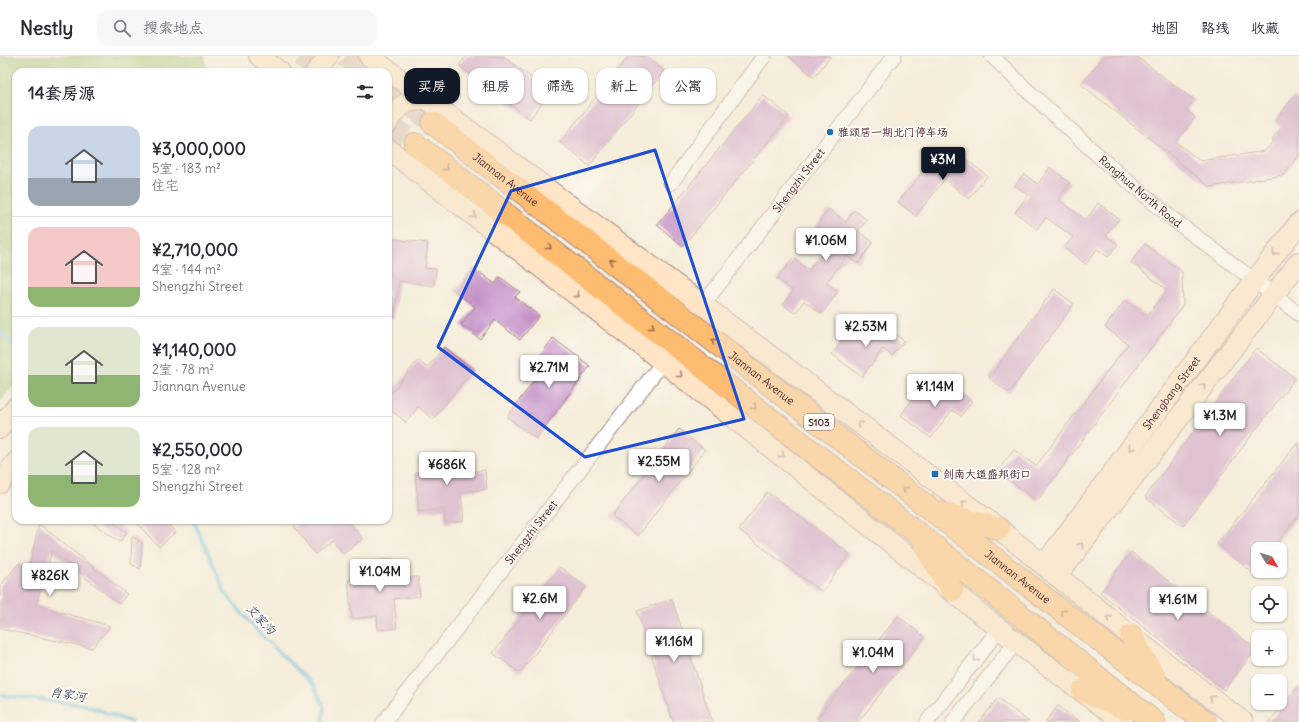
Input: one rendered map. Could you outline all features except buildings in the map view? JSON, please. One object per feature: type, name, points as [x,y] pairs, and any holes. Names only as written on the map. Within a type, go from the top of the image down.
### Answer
[{"type":"highway","name":"Jiannan Avenue","points":[[433,123],[1205,722]]},
{"type":"highway","name":"S103","points":[[415,144],[916,532],[1152,721]]},
{"type":"highway","points":[[932,510],[999,529]]},
{"type":"highway","points":[[916,532],[952,590]]},
{"type":"highway","points":[[1131,636],[1162,688]]},
{"type":"highway","points":[[1083,691],[1152,721]]},
{"type":"main road","points":[[259,56],[279,67]]},
{"type":"main road","points":[[319,68],[329,56]]},
{"type":"main road","points":[[369,56],[386,68]]},
{"type":"main road","points":[[392,73],[404,81]]},
{"type":"main road","points":[[392,115],[404,104]]},
{"type":"main road","points":[[435,104],[999,529],[1131,636],[1243,722]]},
{"type":"main road","points":[[392,148],[1016,642],[1123,722]]},
{"type":"main road","name":"Shengbang Street","points":[[1051,570],[1255,280],[1299,223]]},
{"type":"main road","name":"Shengbang Street","points":[[1051,570],[1299,262]]},
{"type":"main road","points":[[0,428],[12,412]]},
{"type":"main road","points":[[0,483],[12,467]]},
{"type":"street","points":[[671,183],[764,56]]},
{"type":"street","name":"Shengzhi Street","points":[[703,305],[894,56]]},
{"type":"street","name":"Ronghua North Road","points":[[992,56],[1103,160],[1174,220],[1299,314]]},
{"type":"street","name":"Shengzhi Street","points":[[384,722],[663,362]]},
{"type":"street","points":[[927,722],[1000,628]]},
{"type":"street","points":[[953,722],[1016,642]]},
{"type":"highlighted area","points":[[655,150],[744,419],[585,457],[438,347],[511,191]]},
{"type":"green space","points":[[0,56],[204,56],[206,68],[12,68],[12,386],[0,402]]},
{"type":"waterway","name":"艾家沟","points":[[0,331],[12,345]]},
{"type":"waterway","name":"艾家沟","points":[[195,524],[225,593],[259,633],[313,685],[324,706],[323,722]]},
{"type":"waterway","name":"肖家河","points":[[0,695],[85,705],[131,722]]},
{"type":"tunnel","points":[[301,56],[317,68]]},
{"type":"tunnel","points":[[345,56],[361,68]]},
{"type":"tunnel","points":[[392,91],[433,123]]},
{"type":"tunnel","points":[[392,126],[415,144]]},
{"type":"place","name":"雅颂居一期北门停车场","points":[[830,132]]},
{"type":"place","name":"剑南大道盛邦街口","points":[[935,474]]}]
